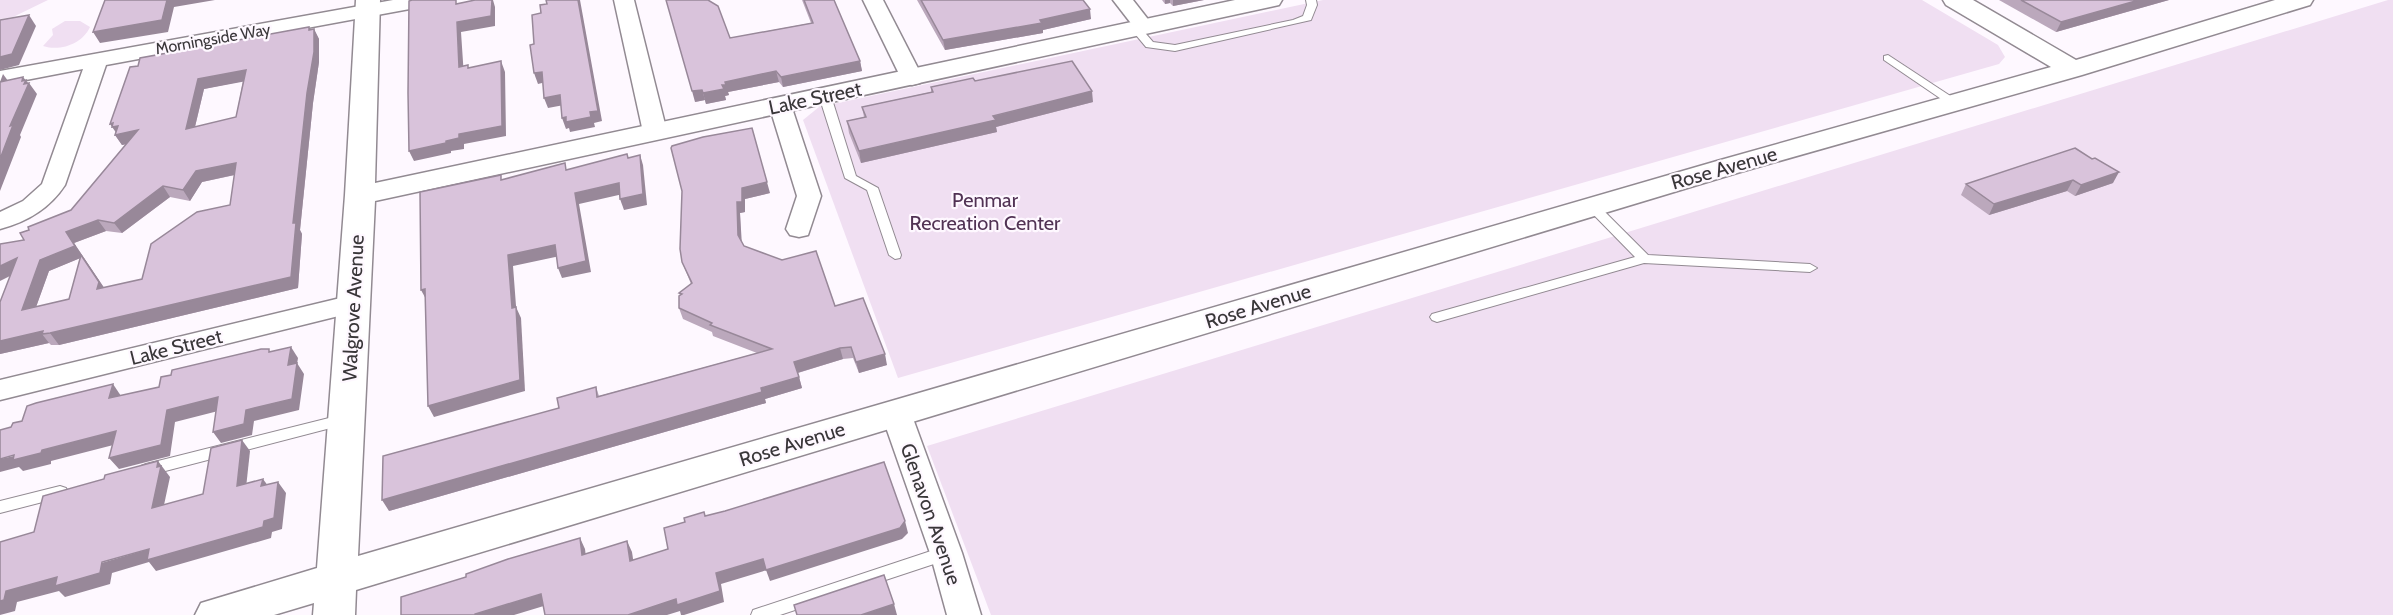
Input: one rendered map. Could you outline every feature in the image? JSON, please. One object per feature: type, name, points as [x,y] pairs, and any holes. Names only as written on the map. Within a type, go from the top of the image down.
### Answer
[{"type":"street","name":"Morningside Way","points":[[0,78],[368,5],[426,0]]},
{"type":"street","points":[[624,0],[655,132]]},
{"type":"street","points":[[873,0],[912,78]]},
{"type":"street","points":[[1123,0],[1140,28]]},
{"type":"street","name":"Lake Street","points":[[360,195],[1269,0]]},
{"type":"street","points":[[1954,0],[2073,69]]},
{"type":"street","name":"Rose Avenue","points":[[216,615],[335,598],[896,413],[1592,206],[2073,69],[2301,0]]},
{"type":"street","name":"Walgrove Avenue","points":[[335,598],[360,195],[368,5]]},
{"type":"street","points":[[0,220],[24,211],[47,195],[58,179],[61,163],[97,60]]},
{"type":"street","points":[[780,105],[809,196],[799,229]]},
{"type":"street","name":"Lake Street","points":[[0,390],[353,304]]},
{"type":"street","name":"Glenavon Avenue","points":[[896,413],[946,553],[964,615]]},
{"type":"lane","points":[[1140,28],[1150,45],[1175,48],[1296,22],[1306,18],[1312,5],[1311,0]]},
{"type":"lane","points":[[1888,58],[1954,103]]},
{"type":"lane","points":[[825,96],[851,178],[872,188],[895,255]]},
{"type":"lane","points":[[1592,206],[1644,259]]},
{"type":"lane","points":[[1437,316],[1644,259],[1810,268]]},
{"type":"lane","points":[[127,475],[347,419]]},
{"type":"lane","points":[[0,507],[81,487]]},
{"type":"lane","points":[[759,615],[946,553]]},
{"type":"green space","points":[[0,0],[48,0],[13,17],[0,19]]},
{"type":"green space","name":"Penmar Recreation Center","points":[[1323,0],[1922,0],[1998,45],[2005,57],[1999,64],[898,378],[803,120],[819,107]]},
{"type":"green space","points":[[2393,0],[2393,615],[991,615],[927,446]]},
{"type":"green space","points":[[65,21],[80,21],[90,27],[82,38],[71,45],[57,48],[43,46],[53,35],[52,29]]},
{"type":"building","points":[[105,0],[167,0],[162,20],[93,32]]},
{"type":"building","points":[[456,0],[456,4],[475,0],[492,0],[491,16],[457,22],[459,67],[468,65],[468,68],[501,61],[502,126],[459,134],[459,138],[446,141],[446,143],[409,151],[409,1]]},
{"type":"building","points":[[546,0],[578,0],[598,111],[590,112],[591,117],[566,122],[566,117],[562,118],[560,95],[544,98],[542,72],[534,73],[530,45],[534,44],[532,15],[541,13],[540,5],[547,4]]},
{"type":"building","points":[[666,0],[708,0],[718,6],[730,38],[813,23],[804,0],[834,0],[860,61],[781,77],[776,71],[725,82],[726,85],[722,85],[724,89],[703,93],[702,90],[692,91]]},
{"type":"building","points":[[921,0],[1083,0],[1090,9],[1040,20],[1042,23],[943,40]]},
{"type":"building","points":[[2021,0],[2139,0],[2061,22]]},
{"type":"building","points":[[29,15],[12,54],[0,57],[0,20]]},
{"type":"building","points":[[309,27],[309,30],[314,29],[314,52],[307,93],[293,223],[296,223],[291,277],[50,333],[42,334],[43,331],[0,341],[0,302],[17,258],[0,266],[0,244],[24,240],[20,233],[29,230],[28,227],[71,210],[138,130],[115,135],[118,126],[112,127],[113,123],[110,124],[130,67],[138,66],[140,58]],"holes":[[[246,70],[236,117],[186,129],[198,79]],[[236,163],[230,205],[197,212],[151,244],[142,279],[97,289],[99,282],[81,255],[69,299],[22,310],[40,260],[75,246],[66,232],[98,220],[114,223],[163,186],[183,190],[196,171]]]},
{"type":"building","points":[[1072,61],[1092,91],[993,116],[996,120],[859,151],[847,121],[866,117],[862,107],[933,92],[931,87],[973,78],[975,81]]},
{"type":"building","points":[[23,77],[22,81],[26,80],[24,84],[29,83],[10,126],[13,125],[0,159],[0,82]]},
{"type":"building","points":[[752,128],[767,182],[742,188],[742,202],[737,202],[738,235],[744,246],[782,260],[816,251],[835,306],[863,298],[885,354],[856,362],[851,347],[840,348],[794,362],[799,377],[761,388],[762,392],[382,500],[383,456],[559,408],[557,398],[596,387],[597,397],[772,349],[710,325],[712,323],[679,308],[679,296],[682,294],[679,293],[692,283],[682,262],[680,249],[682,191],[671,148],[703,137]]},
{"type":"building","points":[[2075,148],[2119,172],[2081,185],[2073,180],[1994,204],[1966,184]]},
{"type":"building","points":[[627,154],[628,158],[640,155],[643,194],[620,199],[619,183],[575,193],[586,261],[558,268],[555,245],[508,255],[512,308],[516,307],[520,380],[428,406],[425,289],[421,290],[420,192],[501,175],[501,180],[565,163],[566,170]]},
{"type":"building","points":[[291,347],[288,365],[297,363],[292,399],[246,410],[244,424],[213,432],[218,397],[167,410],[161,445],[109,458],[116,431],[13,460],[14,455],[0,459],[0,430],[22,421],[27,406],[113,384],[109,398],[159,387],[161,377],[171,375],[172,370],[261,349],[269,349],[269,352]]},
{"type":"building","points":[[242,440],[237,486],[263,479],[261,486],[278,482],[274,518],[264,521],[263,527],[147,560],[149,549],[102,562],[100,573],[55,586],[57,577],[6,591],[4,600],[0,601],[0,542],[34,532],[43,496],[104,479],[105,475],[158,461],[157,467],[161,466],[152,508],[203,494],[211,448]]},
{"type":"building","points":[[884,462],[905,521],[900,528],[766,570],[763,559],[716,573],[720,591],[677,605],[676,599],[628,615],[545,615],[541,594],[475,615],[401,615],[401,597],[466,577],[466,574],[508,559],[580,538],[582,555],[627,541],[630,561],[668,549],[664,528],[685,522],[684,518],[704,512],[705,516],[725,511]]},
{"type":"building","points":[[884,575],[894,604],[861,615],[797,615],[794,605]]}]
